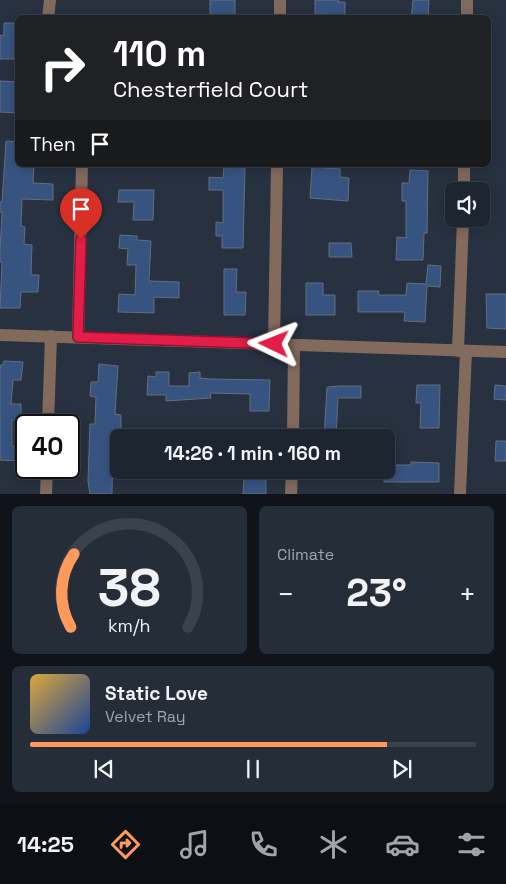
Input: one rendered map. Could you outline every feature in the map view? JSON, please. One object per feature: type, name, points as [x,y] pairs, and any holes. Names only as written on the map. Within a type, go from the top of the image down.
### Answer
[{"type":"street","points":[[48,15],[50,0]]},
{"type":"street","points":[[280,0],[280,15]]},
{"type":"street","points":[[467,0],[467,15]]},
{"type":"street","points":[[78,337],[82,167]]},
{"type":"street","points":[[274,344],[277,167]]},
{"type":"street","points":[[464,167],[464,182]]},
{"type":"street","points":[[460,494],[464,227]]},
{"type":"street","points":[[0,335],[506,352]]},
{"type":"street","points":[[48,414],[51,336]]},
{"type":"street","points":[[293,429],[294,345]]},
{"type":"street","points":[[46,494],[47,479]]},
{"type":"street","points":[[291,494],[292,479]]},
{"type":"building","points":[[210,0],[235,0],[235,15],[210,15]]},
{"type":"building","points":[[315,0],[339,0],[338,2],[345,2],[345,15],[315,14]]},
{"type":"building","points":[[413,0],[429,0],[428,15],[411,15]]},
{"type":"building","points":[[4,23],[15,23],[15,59],[0,59],[0,35],[4,36]]},
{"type":"building","points":[[0,81],[15,82],[15,113],[0,112]]},
{"type":"building","points":[[6,141],[15,142],[15,167],[34,167],[33,183],[53,184],[53,200],[22,199],[21,226],[25,227],[24,244],[32,245],[31,275],[39,275],[38,292],[21,292],[20,308],[0,308],[2,212],[0,212],[0,202],[2,202]]},
{"type":"building","points":[[224,167],[245,168],[243,248],[222,248],[222,236],[216,236],[216,222],[223,223],[223,190],[209,190],[209,177],[223,178]]},
{"type":"building","points":[[312,167],[340,169],[340,177],[349,178],[348,201],[310,198]]},
{"type":"building","points":[[410,170],[428,171],[427,233],[424,233],[423,260],[396,260],[397,237],[406,238],[406,201],[402,201],[402,183],[409,183]]},
{"type":"building","points":[[119,190],[154,190],[153,220],[133,220],[134,202],[118,202]]},
{"type":"building","points":[[120,235],[137,236],[137,240],[151,241],[149,281],[179,282],[179,298],[154,297],[154,313],[118,312],[119,294],[135,295],[136,265],[127,265],[128,249],[119,248]]},
{"type":"building","points":[[329,243],[351,243],[352,257],[329,257]]},
{"type":"building","points":[[428,265],[441,266],[440,287],[427,286],[425,322],[404,321],[405,312],[358,312],[358,291],[379,291],[378,295],[406,295],[407,283],[426,284]]},
{"type":"building","points":[[224,269],[237,269],[236,292],[246,292],[245,315],[224,315]]},
{"type":"building","points":[[306,283],[323,283],[323,295],[335,295],[335,315],[306,315]]},
{"type":"building","points":[[486,294],[506,294],[506,329],[487,328]]},
{"type":"building","points":[[4,361],[23,362],[21,380],[13,380],[11,404],[21,404],[21,414],[15,414],[15,420],[12,420],[12,446],[15,446],[15,461],[0,460],[0,365],[3,365]]},
{"type":"building","points":[[99,364],[118,366],[115,414],[121,415],[121,428],[110,429],[110,479],[112,479],[112,494],[90,494],[88,481],[90,424],[95,424],[96,397],[90,396],[91,382],[98,382]]},
{"type":"building","points":[[156,372],[169,372],[169,386],[189,386],[189,373],[200,372],[200,378],[270,380],[269,411],[250,411],[250,394],[210,393],[211,398],[166,401],[166,395],[147,395],[148,376],[156,377]]},
{"type":"building","points":[[417,385],[440,385],[439,428],[420,428],[421,403],[416,403]]},
{"type":"building","points":[[495,385],[506,386],[506,400],[494,399]]},
{"type":"building","points":[[361,386],[361,398],[338,398],[336,429],[325,429],[327,387]]},
{"type":"building","points":[[496,441],[506,441],[506,461],[495,461]]},
{"type":"building","points":[[411,462],[439,463],[439,482],[384,482],[384,479],[395,479],[395,465],[411,465]]},
{"type":"building","points":[[244,479],[266,479],[266,494],[243,494]]},
{"type":"route","points":[[81,239],[78,337],[274,344]]}]
